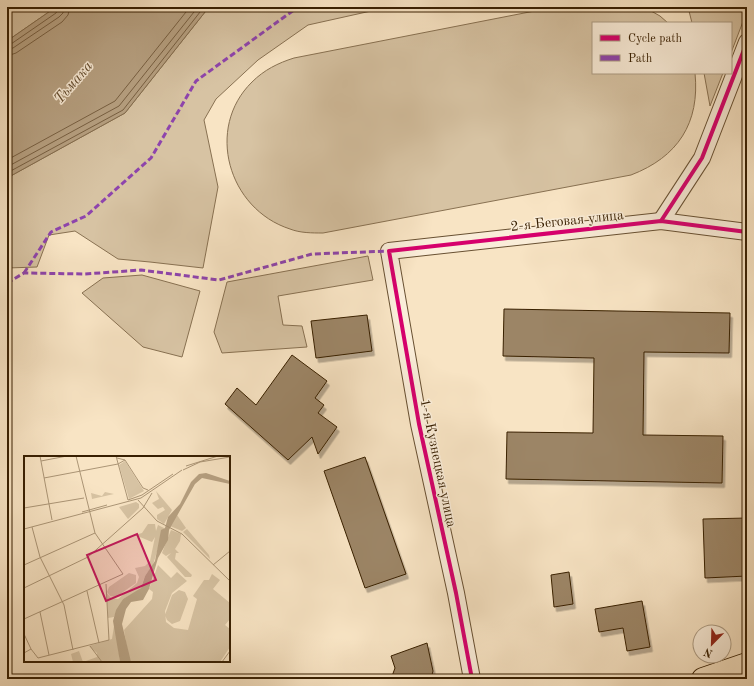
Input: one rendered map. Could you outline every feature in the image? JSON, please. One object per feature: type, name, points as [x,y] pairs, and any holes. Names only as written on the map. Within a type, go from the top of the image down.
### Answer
[{"type":"main road","points":[[703,679],[747,664]]},
{"type":"street","points":[[661,221],[702,158],[747,42]]},
{"type":"street","name":"2-я Беговая улица","points":[[389,251],[661,221],[747,232]]},
{"type":"street","name":"1-я Кузнецкая улица","points":[[389,251],[419,424],[456,593],[472,679]]},
{"type":"shaded area","points":[[7,7],[56,7],[7,41]]},
{"type":"shaded area","points":[[209,7],[389,7],[308,25],[258,60],[216,99],[204,120],[218,187],[203,268],[118,259],[75,231],[49,235],[37,267],[7,268],[7,178],[125,113]]},
{"type":"shaded area","points":[[555,7],[644,7],[660,16],[667,22],[592,22],[592,74],[695,74],[696,91],[694,108],[689,122],[682,136],[673,148],[662,158],[647,168],[631,175],[323,233],[306,232],[290,229],[269,219],[251,204],[238,186],[230,165],[227,143],[229,122],[238,101],[252,82],[272,67],[294,58]]},
{"type":"shaded area","points":[[688,7],[747,7],[747,11],[732,50],[732,22],[692,22]]},
{"type":"shaded area","points":[[704,74],[723,74],[710,106]]},
{"type":"shaded area","points":[[368,256],[373,280],[278,296],[283,325],[302,326],[307,347],[222,353],[214,332],[227,282]]},
{"type":"shaded area","points":[[142,275],[200,291],[182,357],[143,347],[82,293],[103,278]]},
{"type":"water","name":"Тьмака","points":[[56,7],[209,7],[125,113],[7,178],[7,41]]},
{"type":"building","points":[[504,309],[730,313],[729,353],[644,352],[643,435],[723,436],[722,483],[506,479],[507,432],[593,433],[594,358],[503,356]]},
{"type":"building","points":[[367,315],[372,351],[316,358],[311,321]]},
{"type":"building","points":[[292,355],[327,381],[315,398],[324,405],[318,413],[337,427],[318,454],[312,437],[288,460],[225,404],[237,388],[256,405]]},
{"type":"building","points":[[365,457],[406,574],[365,588],[324,471]]},
{"type":"building","points":[[747,518],[747,576],[705,578],[703,519]]},
{"type":"building","points":[[569,572],[573,604],[554,607],[551,575]]},
{"type":"building","points":[[642,601],[650,647],[627,651],[623,628],[599,632],[595,609]]},
{"type":"building","points":[[427,643],[433,671],[431,679],[391,679],[395,668],[391,656]]},
{"type":"marked path","points":[[24,273],[51,232],[86,216],[151,158],[196,81],[298,7]]},
{"type":"marked path","points":[[7,283],[24,273],[85,274],[141,270],[219,280],[312,254],[389,251]]},
{"type":"cycle path","points":[[661,221],[702,158],[747,42]]},
{"type":"cycle path","points":[[472,679],[456,593],[419,424],[389,251],[661,221],[747,232]]}]
